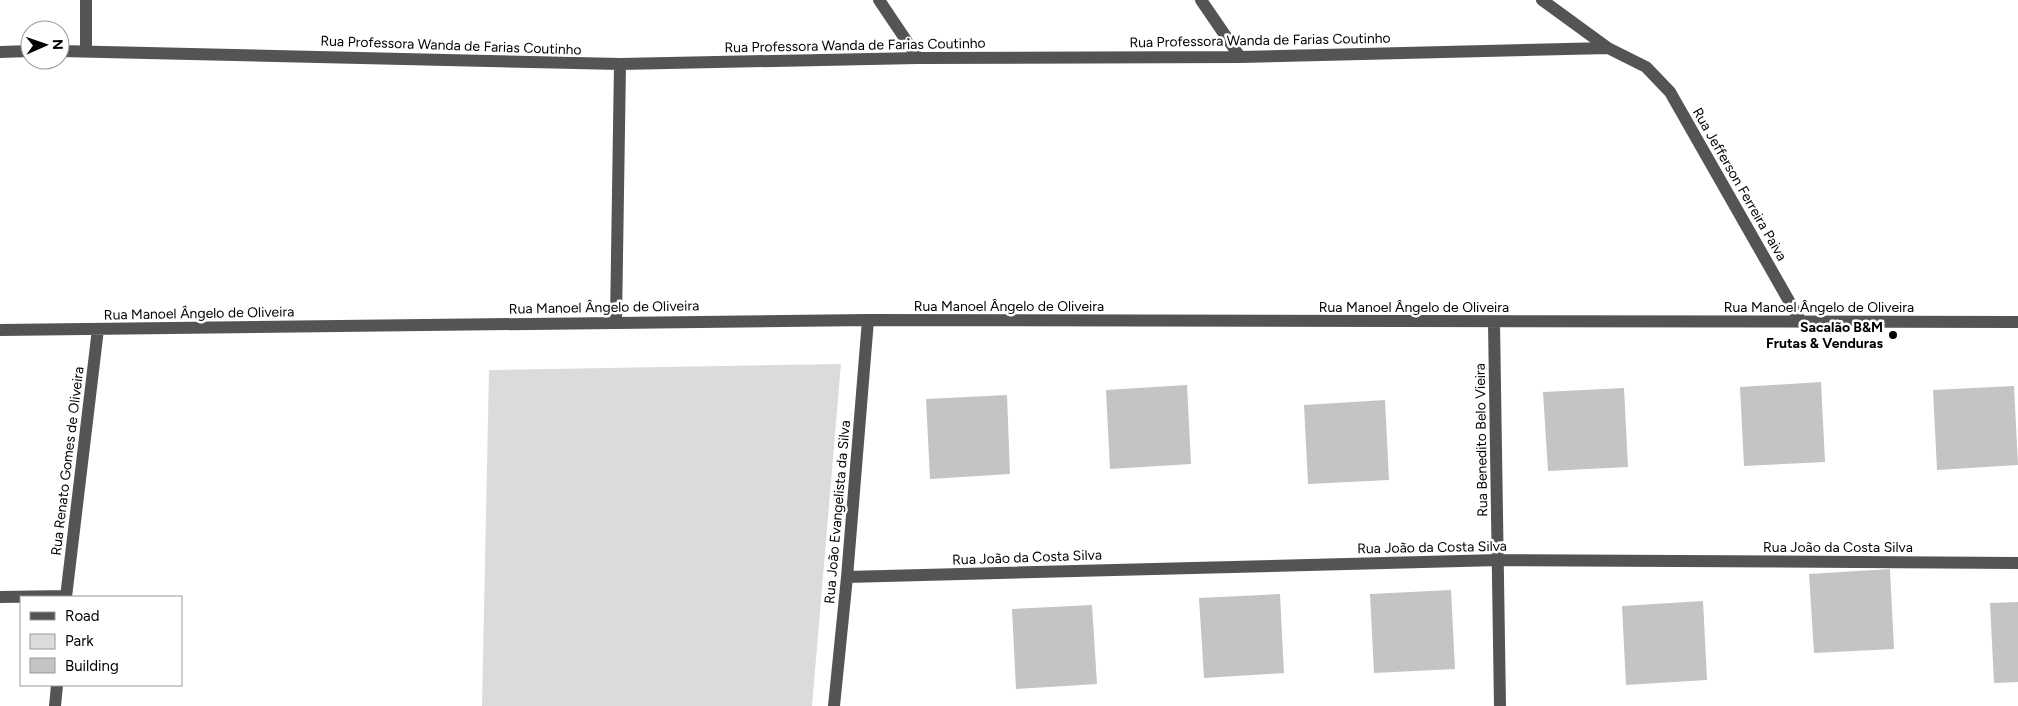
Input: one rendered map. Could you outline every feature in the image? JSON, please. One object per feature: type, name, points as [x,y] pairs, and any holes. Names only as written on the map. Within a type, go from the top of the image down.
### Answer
[{"type":"street","points":[[86,0],[86,50]]},
{"type":"street","points":[[878,0],[918,58]]},
{"type":"street","points":[[1201,0],[1240,56]]},
{"type":"street","points":[[1542,0],[1608,48]]},
{"type":"street","name":"Rua Professora Wanda de Farias Coutinho","points":[[70,51],[620,64],[918,58],[1240,56],[1608,48],[1646,67]]},
{"type":"street","points":[[0,52],[20,52]]},
{"type":"street","points":[[616,321],[620,64]]},
{"type":"street","name":"Rua Jefferson Ferreira Paiva","points":[[1646,67],[1670,92],[1801,322]]},
{"type":"street","name":"Rua Manoel Ângelo de Oliveira","points":[[0,330],[616,321],[868,320],[2018,322]]},
{"type":"street","name":"Rua João Evangelista da Silva","points":[[834,706],[847,577],[868,320]]},
{"type":"street","name":"Rua Benedito Belo Vieira","points":[[1494,322],[1500,706]]},
{"type":"street","name":"Rua Renato Gomes de Oliveira","points":[[66,596],[98,329]]},
{"type":"street","name":"Rua João da Costa Silva","points":[[847,577],[1499,560],[2018,563]]},
{"type":"street","points":[[0,597],[20,597]]},
{"type":"street","points":[[55,706],[57,686]]},
{"type":"green space","points":[[841,364],[812,706],[482,706],[489,370]]},
{"type":"building","points":[[1821,382],[1825,462],[1744,466],[1740,387]]},
{"type":"building","points":[[1187,385],[1191,464],[1110,469],[1106,390]]},
{"type":"building","points":[[2014,386],[2018,465],[1937,470],[1933,390]]},
{"type":"building","points":[[1624,388],[1628,467],[1548,471],[1543,392]]},
{"type":"building","points":[[1007,395],[1010,474],[930,479],[926,399]]},
{"type":"building","points":[[1385,400],[1389,480],[1308,484],[1304,405]]},
{"type":"building","points":[[1890,569],[1894,649],[1814,653],[1809,574]]},
{"type":"building","points":[[1451,590],[1455,669],[1374,673],[1370,594]]},
{"type":"building","points":[[1280,594],[1284,673],[1204,678],[1199,598]]},
{"type":"building","points":[[1703,601],[1707,680],[1626,685],[1622,606]]},
{"type":"building","points":[[2018,602],[2018,682],[1994,683],[1990,603]]},
{"type":"building","points":[[1092,605],[1097,684],[1016,689],[1012,609]]},
{"type":"place","name":"Sacalão B&M Frutas & Venduras","points":[[1893,335]]}]
